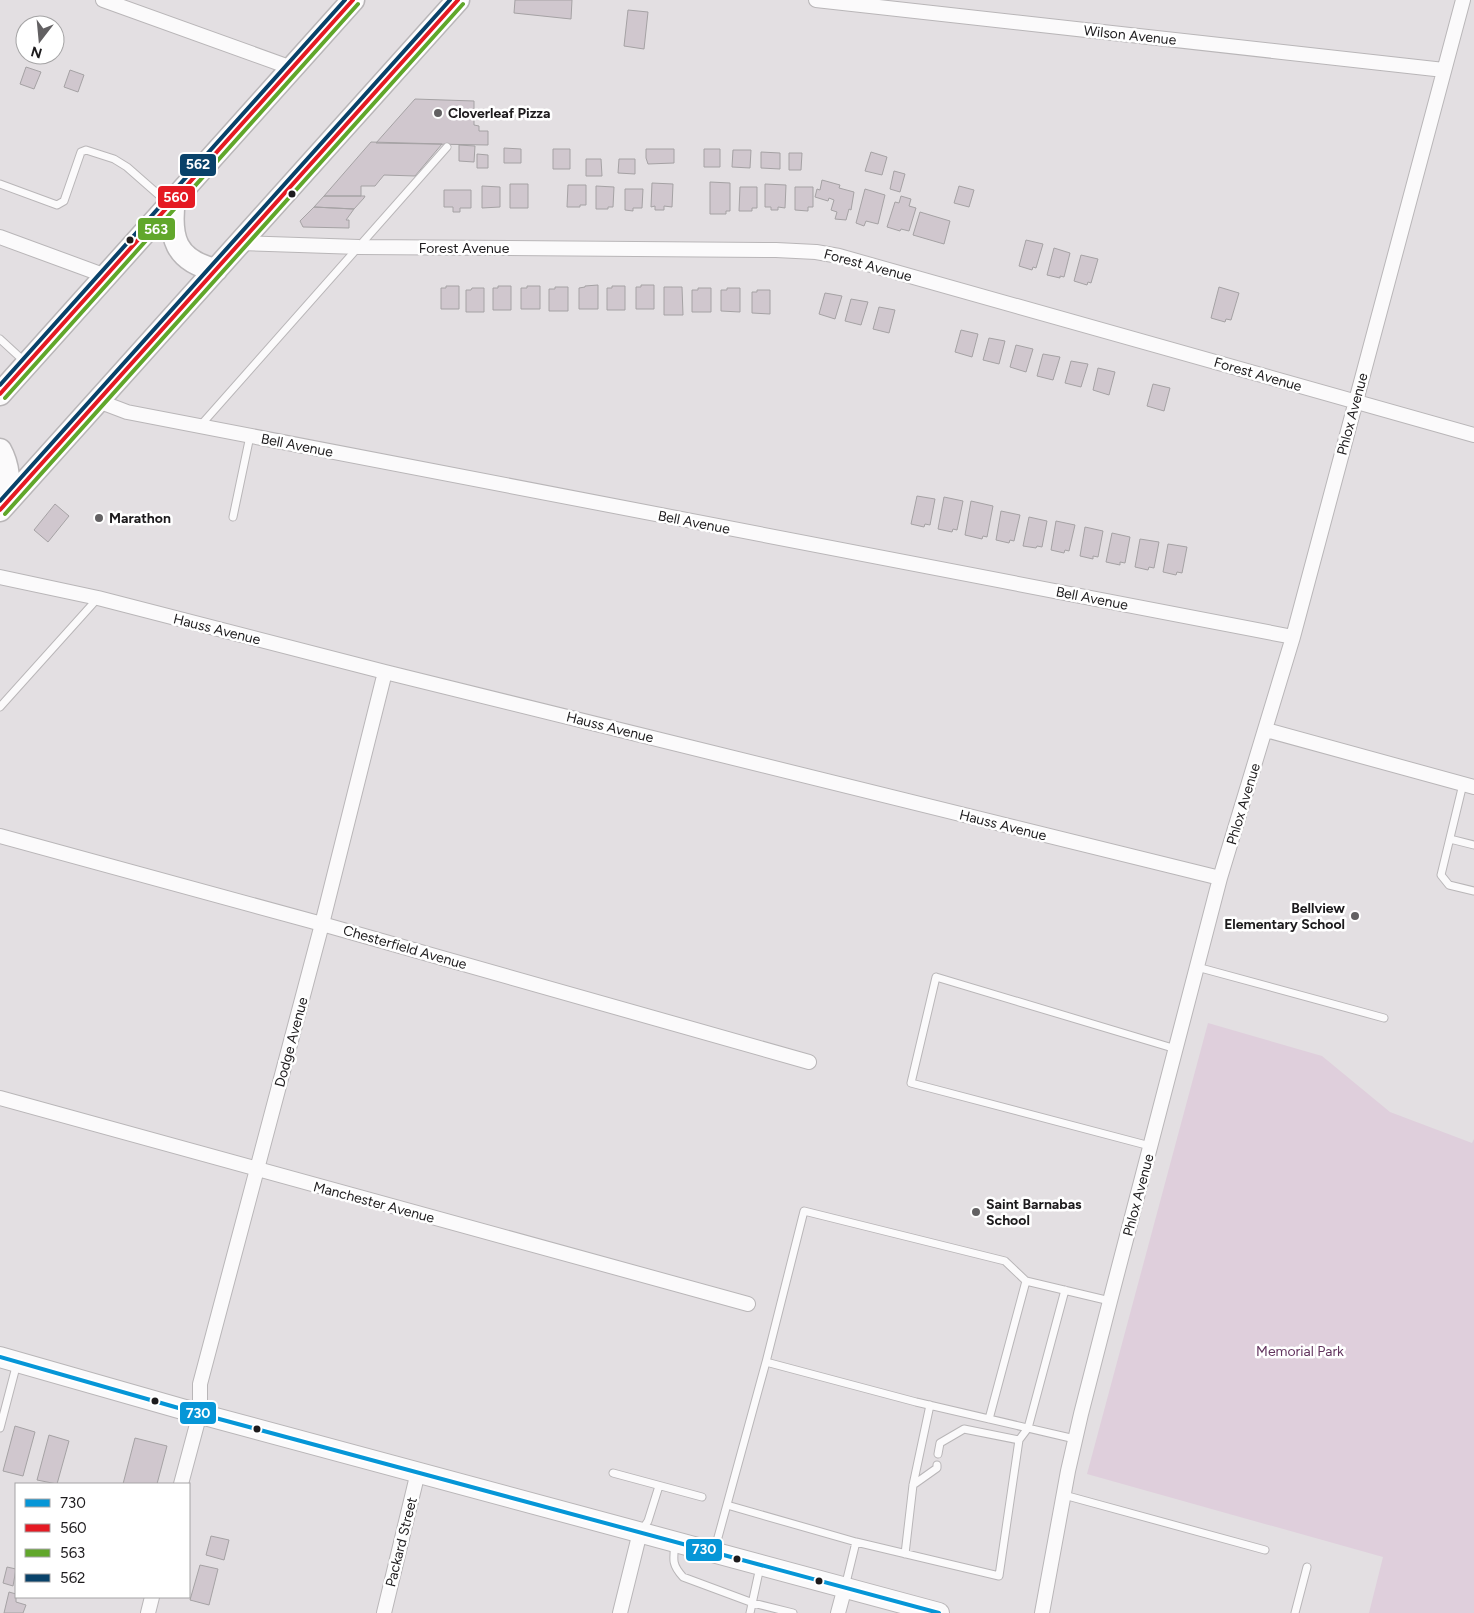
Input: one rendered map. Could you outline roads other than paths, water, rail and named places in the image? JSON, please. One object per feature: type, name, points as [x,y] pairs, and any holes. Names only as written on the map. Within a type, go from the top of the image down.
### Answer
[{"type":"main road","points":[[0,394],[353,0]]},
{"type":"main road","points":[[4,506],[458,0]]},
{"type":"main road","points":[[172,202],[172,232],[180,250],[194,264],[216,270]]},
{"type":"main road","points":[[0,450],[8,473],[9,484],[4,506]]},
{"type":"main road","points":[[9,1360],[845,1587],[891,1603],[939,1613]]},
{"type":"street","points":[[103,0],[292,68]]},
{"type":"street","name":"Wilson Avenue","points":[[816,0],[1444,70]]},
{"type":"street","name":"Phlox Avenue","points":[[1042,1613],[1075,1439],[1150,1146],[1220,878],[1293,637],[1463,0]]},
{"type":"street","points":[[0,237],[106,276]]},
{"type":"street","name":"Forest Avenue","points":[[240,243],[359,247],[816,252],[906,275],[1474,435]]},
{"type":"street","name":"Bell Avenue","points":[[98,400],[127,412],[1293,637]]},
{"type":"street","name":"Hauss Avenue","points":[[0,577],[98,598],[386,672],[1220,878]]},
{"type":"street","name":"Dodge Avenue","points":[[181,1483],[200,1413],[200,1384],[322,924],[386,672]]},
{"type":"street","points":[[1266,730],[1468,785]]},
{"type":"street","name":"Chesterfield Avenue","points":[[0,836],[322,924],[809,1062]]},
{"type":"street","name":"Manchester Avenue","points":[[0,1098],[748,1304]]},
{"type":"street","name":"Packard Street","points":[[384,1613],[418,1472]]},
{"type":"street","points":[[620,1613],[640,1532]]},
{"type":"street","points":[[838,1613],[845,1587]]},
{"type":"street","points":[[148,1613],[152,1598]]},
{"type":"lane","points":[[200,426],[447,147]]},
{"type":"lane","points":[[0,184],[57,204],[64,201],[81,152],[86,150],[114,159],[172,202]]},
{"type":"lane","points":[[0,339],[27,364]]},
{"type":"lane","points":[[233,517],[250,436]]},
{"type":"lane","points":[[0,707],[98,598]]},
{"type":"lane","points":[[1468,785],[1450,839],[1441,875],[1449,885],[1474,891]]},
{"type":"lane","points":[[1450,839],[1474,846]]},
{"type":"lane","points":[[1197,967],[1384,1018]]},
{"type":"lane","points":[[1150,1146],[911,1083],[936,977],[1176,1048]]},
{"type":"lane","points":[[714,1552],[766,1362],[804,1211],[1005,1261],[1026,1281],[1110,1301]]},
{"type":"lane","points":[[989,1419],[1026,1281]]},
{"type":"lane","points":[[726,1505],[856,1542],[998,1576],[1019,1440],[1028,1428],[1065,1290]]},
{"type":"lane","points":[[0,1428],[9,1360]]},
{"type":"lane","points":[[766,1362],[930,1405],[1075,1439]]},
{"type":"lane","points":[[905,1554],[913,1485],[930,1405]]},
{"type":"lane","points":[[938,1454],[940,1443],[964,1429],[1019,1440]]},
{"type":"lane","points":[[913,1485],[937,1468],[937,1465]]},
{"type":"lane","points":[[612,1473],[702,1497]]},
{"type":"lane","points":[[640,1532],[648,1521],[659,1486]]},
{"type":"lane","points":[[1064,1495],[1265,1550]]},
{"type":"lane","points":[[675,1542],[675,1568],[683,1578],[752,1602],[793,1613]]},
{"type":"lane","points":[[845,1587],[856,1542]]},
{"type":"lane","points":[[750,1613],[760,1564]]},
{"type":"lane","points":[[1295,1613],[1307,1567]]},
{"type":"place","name":"Cloverleaf Pizza","points":[[438,113]]},
{"type":"place","name":"Marathon","points":[[99,518]]},
{"type":"place","name":"Bellview Elementary School","points":[[1355,916]]},
{"type":"place","name":"Saint Barnabas School","points":[[976,1212]]},
{"type":"park label","name":"Memorial Park","points":[[1300,1351]]}]
